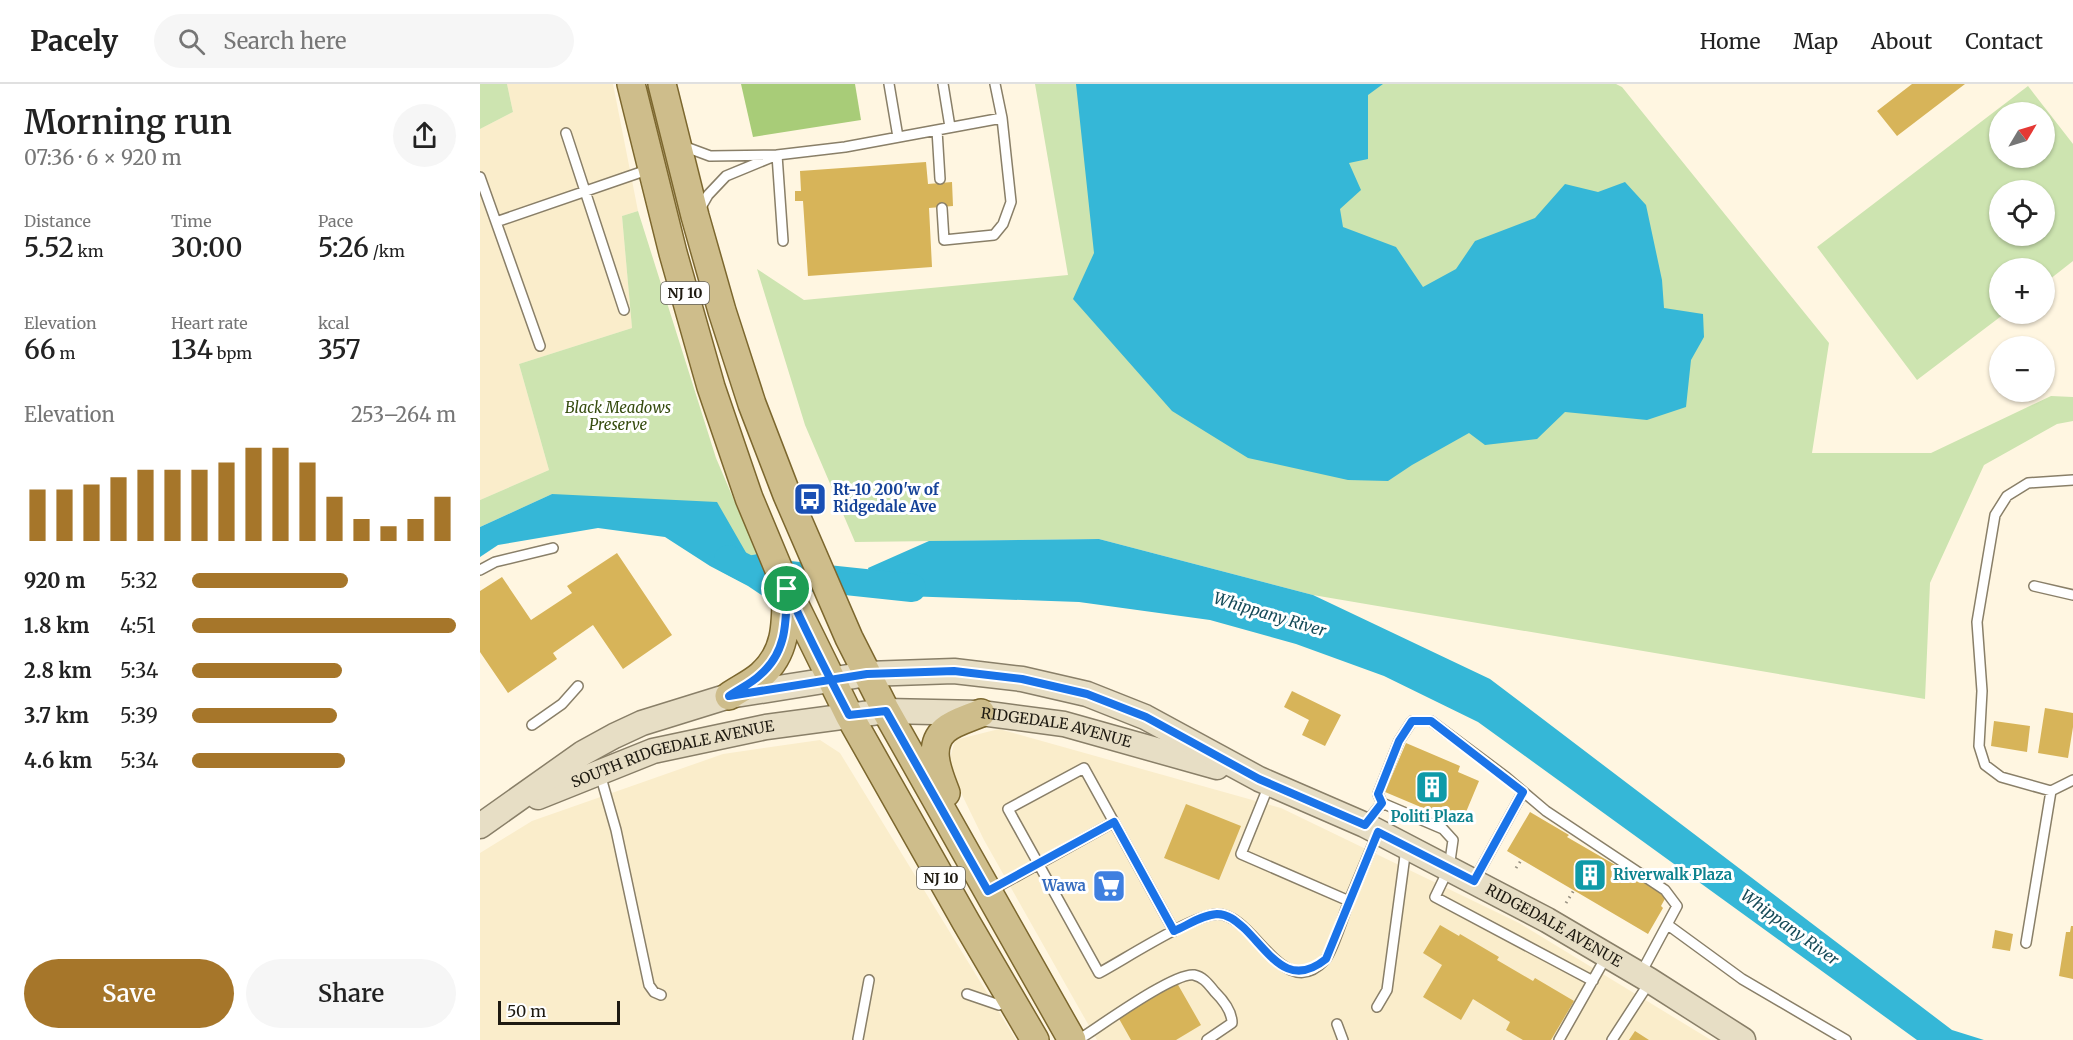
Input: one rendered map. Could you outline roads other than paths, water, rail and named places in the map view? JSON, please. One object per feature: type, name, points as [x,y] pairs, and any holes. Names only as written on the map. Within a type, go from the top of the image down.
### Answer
[{"type":"main road","name":"NJ 10","points":[[632,84],[652,168],[711,387],[749,498],[787,589],[849,715],[1035,1040]]},
{"type":"main road","name":"NJ 10","points":[[662,84],[695,216],[722,311],[752,405],[787,495],[849,638],[886,711],[1072,1040]]},
{"type":"main road","points":[[729,696],[760,675],[777,655],[786,631],[787,589]]},
{"type":"main road","name":"RIDGEDALE AVENUE","points":[[830,679],[867,674],[954,671],[1022,679],[1087,694],[1146,717],[1265,781],[1406,846],[1547,920],[1608,955],[1743,1040]]},
{"type":"main road","name":"SOUTH RIDGEDALE AVENUE","points":[[480,826],[583,753],[614,736],[662,716],[729,696],[830,679]]},
{"type":"main road","name":"RIDGEDALE AVENUE","points":[[849,715],[886,711],[981,713],[1080,728],[1265,781]]},
{"type":"main road","points":[[957,838],[954,812],[934,762],[938,741],[946,729],[981,713]]},
{"type":"main road","name":"SOUTH RIDGEDALE AVENUE","points":[[501,812],[653,751],[711,737],[849,715]]},
{"type":"lane","points":[[889,84],[898,137]]},
{"type":"lane","points":[[943,84],[950,127]]},
{"type":"lane","points":[[942,208],[944,240],[993,235],[1003,224],[1011,202],[1002,118],[995,84]]},
{"type":"lane","points":[[677,144],[710,156],[777,155],[846,147],[1002,118]]},
{"type":"lane","points":[[937,130],[940,178]]},
{"type":"lane","points":[[566,133],[624,310]]},
{"type":"lane","points":[[695,216],[708,195],[726,176],[777,155]]},
{"type":"lane","points":[[777,155],[783,241]]},
{"type":"lane","points":[[496,222],[652,168]]},
{"type":"lane","points":[[480,177],[540,346]]},
{"type":"lane","points":[[2073,480],[2028,483],[2007,496],[1995,515],[1977,622],[1982,691],[1979,746],[1985,765],[2001,777],[2051,790],[2073,780]]},
{"type":"lane","points":[[480,570],[495,562],[553,548]]},
{"type":"lane","points":[[2034,586],[2073,595]]},
{"type":"lane","points":[[532,725],[562,704],[578,686]]},
{"type":"lane","points":[[1593,981],[1435,897],[1449,868],[1453,840],[1443,829],[1382,803],[1378,794],[1399,741],[1412,721],[1431,721],[1546,811],[1665,890],[1677,906],[1645,978],[1612,1040]]},
{"type":"lane","points":[[1174,931],[1084,768],[1008,809],[1099,974],[1174,931],[1203,917],[1219,914],[1234,919],[1285,969],[1301,972],[1314,968],[1326,959],[1349,901],[1371,829],[1382,803]]},
{"type":"lane","points":[[599,771],[616,830],[649,985],[654,992],[661,994]]},
{"type":"lane","points":[[1265,781],[1241,854],[1349,901]]},
{"type":"lane","points":[[1058,782],[1063,792]]},
{"type":"lane","points":[[2026,943],[2051,790]]},
{"type":"lane","points":[[1474,881],[1523,792]]},
{"type":"lane","points":[[1031,796],[1037,807]]},
{"type":"lane","points":[[988,891],[1038,864],[1059,846],[1087,837],[1114,822]]},
{"type":"lane","points":[[1082,827],[1087,837]]},
{"type":"lane","points":[[1377,1007],[1387,990],[1406,846]]},
{"type":"lane","points":[[1668,925],[1742,979],[1846,1040]]},
{"type":"lane","points":[[1559,1040],[1608,955]]},
{"type":"lane","points":[[1078,1040],[1157,990],[1180,978],[1192,975],[1203,978],[1219,995],[1232,1015],[1232,1023],[1207,1040]]},
{"type":"lane","points":[[858,1039],[869,980]]},
{"type":"lane","points":[[967,993],[999,1005],[1010,998]]},
{"type":"lane","points":[[1337,1024],[1343,1040]]},
{"type":"water","points":[[1076,84],[1383,84],[1368,95],[1368,159],[1349,163],[1361,190],[1340,209],[1343,227],[1396,247],[1423,287],[1456,269],[1475,241],[1535,218],[1565,184],[1598,192],[1625,182],[1646,205],[1662,280],[1664,308],[1703,314],[1704,337],[1691,360],[1686,407],[1647,420],[1565,412],[1537,439],[1485,445],[1469,433],[1388,481],[1348,480],[1248,458],[1172,411],[1073,299],[1094,253]]},
{"type":"water","points":[[552,494],[717,502],[748,556],[757,554],[775,604],[665,537],[598,528],[498,545],[480,557],[480,527]]},
{"type":"water","points":[[1099,539],[1313,595],[1490,679],[1952,1030],[1984,1040],[1917,1040],[1478,722],[1384,676],[1296,644],[1210,620],[1079,602],[876,595],[868,568],[929,541]]},
{"type":"waterway","name":"Whippany River","points":[[728,559],[751,571],[912,588]]},
{"type":"place","name":"Rt-10 200'w of Ridgedale Ave","points":[[810,499]]},
{"type":"place","name":"Politi Plaza","points":[[1432,787]]},
{"type":"place","name":"Riverwalk Plaza","points":[[1590,875]]},
{"type":"place","name":"Wawa","points":[[1109,886]]},
{"type":"park label","name":"Black Meadows Preserve","points":[[618,416]]}]
